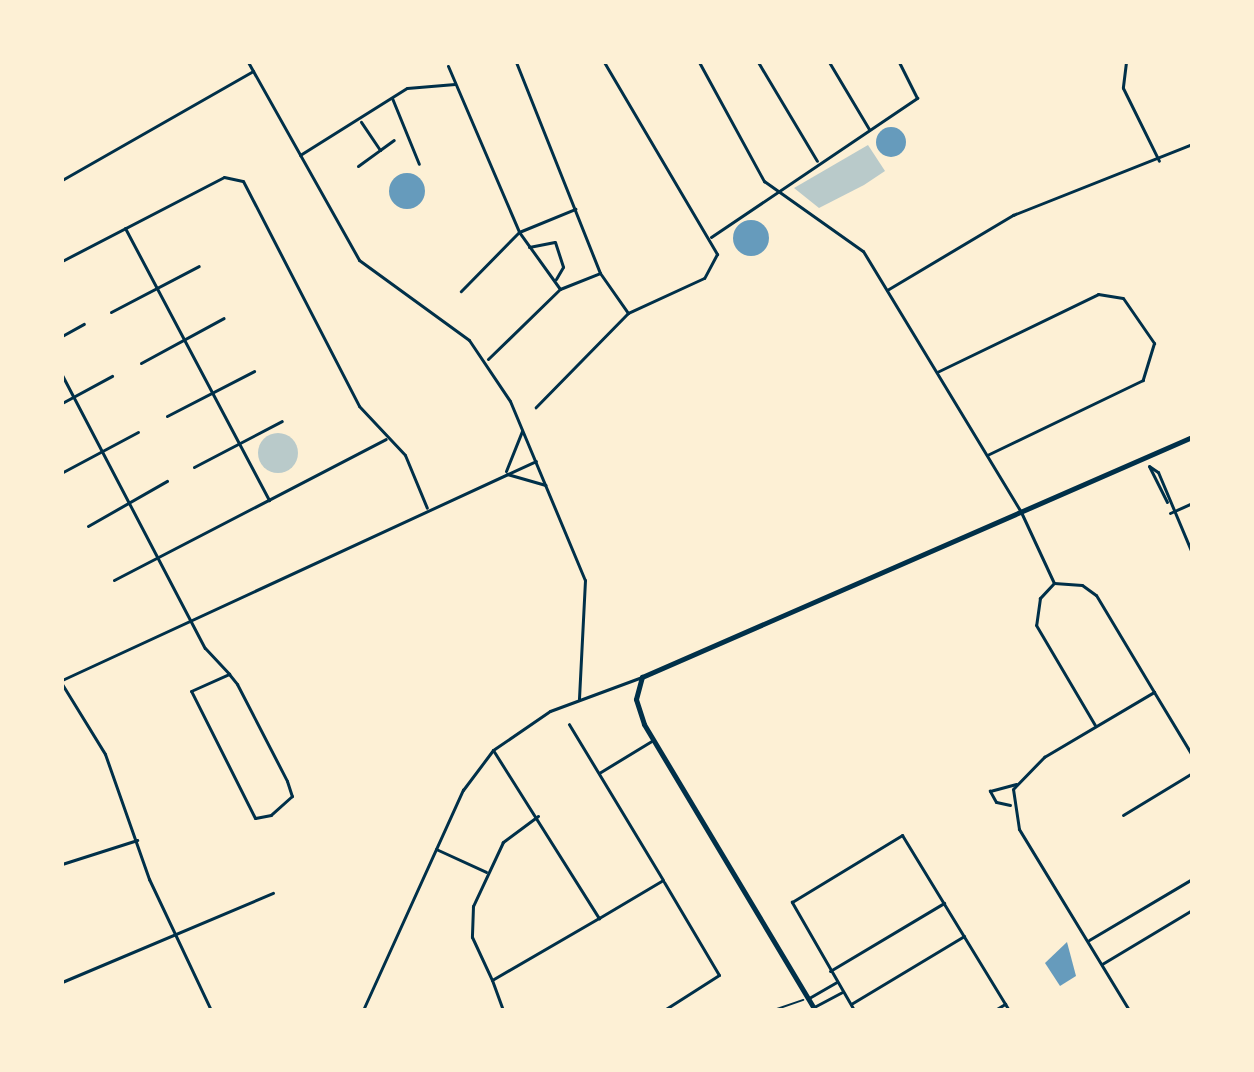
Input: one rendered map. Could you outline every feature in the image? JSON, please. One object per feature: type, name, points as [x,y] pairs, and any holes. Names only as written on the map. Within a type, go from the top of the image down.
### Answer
[{"type":"main road","points":[[814,1009],[654,740],[637,705],[642,677],[690,652],[1192,437]]},
{"type":"street","points":[[248,62],[359,260],[488,359],[547,486],[588,600],[575,680],[579,699]]},
{"type":"street","points":[[516,62],[600,273],[628,313]]},
{"type":"street","points":[[536,407],[628,313],[704,278],[717,254],[711,237],[604,62]]},
{"type":"street","points":[[699,62],[773,191],[844,232],[887,290],[1021,512],[1054,583]]},
{"type":"street","points":[[758,62],[817,161]]},
{"type":"street","points":[[829,62],[869,129]]},
{"type":"street","points":[[711,237],[817,161],[917,98],[899,62]]},
{"type":"street","points":[[1126,62],[1123,88],[1159,161]]},
{"type":"street","points":[[448,66],[519,232],[560,289]]},
{"type":"street","points":[[62,180],[253,71]]},
{"type":"street","points":[[300,155],[361,122],[392,98],[420,83],[455,84]]},
{"type":"street","points":[[392,98],[419,164]]},
{"type":"street","points":[[361,122],[380,150]]},
{"type":"street","points":[[358,166],[394,140]]},
{"type":"street","points":[[887,290],[1013,215],[1159,161],[1192,144]]},
{"type":"street","points":[[62,261],[124,226],[224,177],[243,181],[359,406],[386,439],[405,455],[427,508]]},
{"type":"street","points":[[461,291],[519,232],[575,209]]},
{"type":"street","points":[[124,226],[269,500]]},
{"type":"street","points":[[529,247],[555,242],[563,267],[555,280]]},
{"type":"street","points":[[111,312],[199,266]]},
{"type":"street","points":[[488,359],[560,289],[600,273]]},
{"type":"street","points":[[937,372],[1098,294],[1123,298],[1154,343],[1143,380],[987,455]]},
{"type":"street","points":[[141,363],[224,318]]},
{"type":"street","points":[[62,336],[84,324]]},
{"type":"street","points":[[167,416],[254,371]]},
{"type":"street","points":[[62,375],[193,618],[205,648],[229,674],[292,796],[271,815],[255,818],[191,691],[229,674]]},
{"type":"street","points":[[62,403],[112,376]]},
{"type":"street","points":[[194,467],[282,421]]},
{"type":"street","points":[[503,474],[520,448],[522,428]]},
{"type":"street","points":[[63,472],[138,432]]},
{"type":"street","points":[[114,580],[386,439]]},
{"type":"street","points":[[1145,457],[1167,502]]},
{"type":"street","points":[[211,1010],[175,935],[105,754],[62,682],[427,508],[536,461]]},
{"type":"street","points":[[1149,466],[1158,472],[1170,513],[1192,553]]},
{"type":"street","points":[[503,474],[547,486]]},
{"type":"street","points":[[88,526],[167,481]]},
{"type":"street","points":[[1170,513],[1192,503]]},
{"type":"street","points":[[1054,583],[1082,585],[1096,595],[1192,755]]},
{"type":"street","points":[[1054,583],[1040,598],[1036,625],[1096,726]]},
{"type":"street","points":[[363,1010],[463,790],[493,750],[579,699],[642,677]]},
{"type":"street","points":[[1011,806],[996,802],[990,791],[1016,784],[1096,726],[1154,692]]},
{"type":"street","points":[[569,724],[719,975],[718,983],[664,1010]]},
{"type":"street","points":[[599,773],[654,740]]},
{"type":"street","points":[[493,750],[538,816],[599,918]]},
{"type":"street","points":[[1123,815],[1192,773]]},
{"type":"street","points":[[1016,784],[1011,806],[1129,1010]]},
{"type":"street","points":[[503,1010],[470,921],[486,872],[512,832],[538,816]]},
{"type":"street","points":[[854,1010],[792,902],[884,843],[907,838],[1009,1010]]},
{"type":"street","points":[[62,864],[137,840]]},
{"type":"street","points":[[436,849],[486,872]]},
{"type":"street","points":[[1087,941],[1192,879]]},
{"type":"street","points":[[492,980],[663,880]]},
{"type":"street","points":[[62,982],[273,893]]},
{"type":"street","points":[[830,971],[945,902]]},
{"type":"street","points":[[1102,964],[1192,910]]},
{"type":"street","points":[[850,1004],[964,936]]},
{"type":"street","points":[[808,999],[837,982]]},
{"type":"street","points":[[814,1009],[842,991]]},
{"type":"street","points":[[995,1010],[1005,1004]]},
{"type":"path","points":[[774,1010],[808,999]]},
{"type":"shaded area","points":[[868,145],[885,171],[864,185],[819,208],[794,188]]},
{"type":"shaded area","points":[[278,433],[292,439],[298,453],[292,467],[278,473],[264,467],[258,453],[264,439]]},
{"type":"water","points":[[891,127],[901,132],[906,142],[901,152],[891,157],[881,152],[876,142],[881,132]]},
{"type":"water","points":[[407,173],[420,178],[425,191],[420,204],[407,209],[394,204],[389,191],[394,178]]},
{"type":"water","points":[[751,220],[764,225],[769,238],[764,251],[751,256],[738,251],[733,238],[738,225]]},
{"type":"water","points":[[1067,942],[1076,976],[1060,986],[1045,963]]}]
